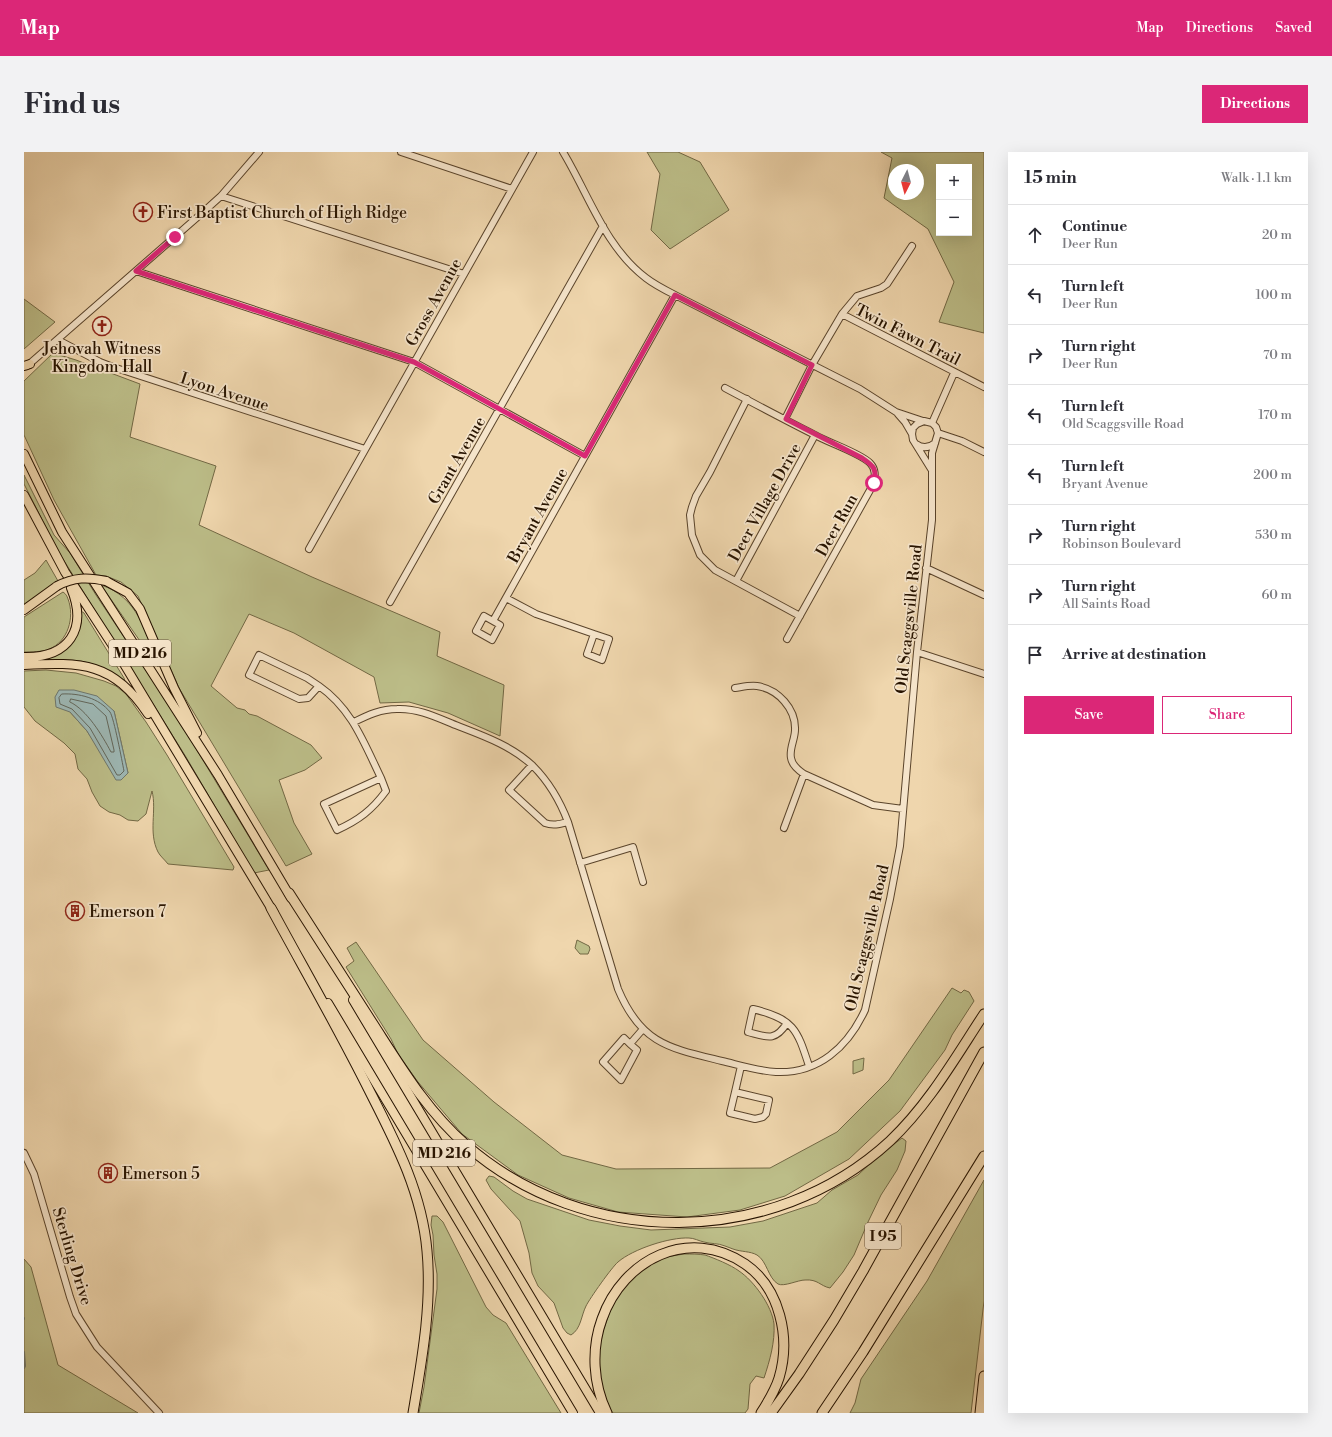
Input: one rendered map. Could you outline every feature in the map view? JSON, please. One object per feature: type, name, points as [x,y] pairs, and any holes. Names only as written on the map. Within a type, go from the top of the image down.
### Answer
[{"type":"highway","points":[[289,894],[407,1075],[442,1121],[484,1159],[527,1186],[551,1198],[618,1218],[664,1223],[692,1223],[719,1220],[772,1208],[825,1186],[872,1156],[908,1122],[934,1090],[984,1014]]},
{"type":"highway","points":[[271,908],[354,1059],[400,1152],[415,1192],[425,1231],[429,1290],[426,1327],[413,1413]]},
{"type":"highway","name":"I 95","points":[[771,1413],[799,1374],[864,1271],[984,1052]]},
{"type":"highway","name":"I 95","points":[[822,1413],[863,1352],[984,1156]]},
{"type":"highway","points":[[607,1413],[598,1388],[595,1357],[599,1326],[604,1312],[619,1286],[642,1264],[656,1256],[672,1250],[688,1248],[705,1248],[719,1251],[746,1264],[766,1285],[776,1304],[782,1325],[784,1344],[782,1363],[773,1392],[761,1413]]},
{"type":"highway","points":[[980,1413],[984,1376]]},
{"type":"main road","name":"MD 216","points":[[24,454],[62,532],[218,775],[600,1413]]},
{"type":"main road","name":"MD 216","points":[[24,495],[65,572],[115,649],[200,788],[573,1413]]},
{"type":"main road","points":[[24,657],[36,657],[56,651],[65,646],[76,628],[78,607],[65,572]]},
{"type":"main road","points":[[24,610],[58,586],[76,578],[106,581],[128,593],[140,609],[174,688],[218,775]]},
{"type":"main road","points":[[24,665],[58,663],[80,665],[95,668],[121,682],[134,694],[143,706],[200,788]]},
{"type":"street","points":[[26,366],[58,340],[221,196],[259,152]]},
{"type":"street","points":[[401,152],[512,188]]},
{"type":"street","name":"Gross Avenue","points":[[309,549],[533,152]]},
{"type":"street","points":[[563,152],[603,226],[620,252],[632,266],[646,278],[675,295],[860,389],[896,412],[923,422],[932,423],[936,427],[938,434],[936,442],[932,446],[926,448],[916,444],[905,422],[896,412]]},
{"type":"street","points":[[221,196],[464,274]]},
{"type":"street","name":"Grant Avenue","points":[[390,602],[603,226]]},
{"type":"street","points":[[786,419],[812,365],[842,314],[856,296],[881,288],[887,284],[912,246]]},
{"type":"street","points":[[136,271],[414,362],[585,456]]},
{"type":"street","name":"Bryant Avenue","points":[[492,621],[675,295]]},
{"type":"street","name":"Twin Fawn Trail","points":[[842,314],[984,387]]},
{"type":"street","name":"Lyon Avenue","points":[[58,340],[100,362],[118,369],[365,450]]},
{"type":"street","points":[[932,423],[954,372]]},
{"type":"street","name":"Deer Run","points":[[725,388],[862,458],[870,463],[875,469],[874,483],[787,639]]},
{"type":"street","points":[[747,399],[710,472],[696,496],[690,516],[692,535],[700,555],[715,570],[800,616]]},
{"type":"street","points":[[912,434],[917,424],[923,422]]},
{"type":"street","points":[[938,434],[962,441],[984,452]]},
{"type":"street","name":"Deer Village Drive","points":[[736,581],[815,435]]},
{"type":"street","name":"Old Scaggsville Road","points":[[354,722],[367,715],[387,709],[408,709],[418,711],[429,714],[496,742],[508,748],[532,765],[543,777],[556,796],[568,822],[618,989],[627,1009],[643,1029],[654,1038],[668,1046],[741,1066],[777,1072],[793,1071],[810,1066],[833,1054],[843,1046],[858,1025],[865,1010],[897,866],[917,652],[932,515],[932,453],[936,442]]},
{"type":"street","name":"Old Scaggsville Road","points":[[916,444],[931,469]]},
{"type":"street","points":[[926,568],[984,595]]},
{"type":"street","points":[[506,598],[536,614],[594,634]]},
{"type":"street","points":[[917,652],[984,674]]},
{"type":"street","points":[[319,686],[308,698],[299,699],[249,675],[259,654],[307,678],[319,686],[338,701],[354,722],[381,778],[386,790],[376,804],[365,814],[352,823],[337,830],[324,804],[381,778]]},
{"type":"street","points":[[735,688],[751,685],[758,686],[774,693],[787,704],[794,718],[795,725],[791,757],[797,770],[874,805],[903,809]]},
{"type":"street","points":[[532,765],[509,790],[545,823],[557,825],[568,822]]},
{"type":"street","points":[[784,828],[804,774]]},
{"type":"street","points":[[580,862],[633,847],[643,882]]},
{"type":"street","points":[[788,1023],[778,1035],[772,1037],[748,1032],[753,1009],[779,1017],[788,1023],[795,1030],[800,1038],[810,1066]]},
{"type":"street","points":[[630,1044],[643,1029]]},
{"type":"street","points":[[624,1038],[630,1044],[637,1050],[621,1080],[603,1062],[624,1038]]},
{"type":"street","points":[[735,1092],[769,1100],[766,1114],[763,1118],[755,1119],[730,1113],[741,1066]]},
{"type":"street","name":"Sterling Drive","points":[[24,1153],[34,1174],[76,1314],[97,1347],[159,1413]]},
{"type":"green space","points":[[647,152],[678,152],[700,162],[729,210],[670,249],[651,230],[660,174]]},
{"type":"green space","points":[[881,152],[984,152],[984,333],[939,322],[954,282],[928,229],[884,198],[888,178],[888,200],[924,200],[924,164],[891,164],[892,158]]},
{"type":"green space","points":[[24,299],[55,322],[24,349]]},
{"type":"green space","points":[[53,353],[140,384],[130,437],[216,466],[199,525],[312,577],[440,632],[437,656],[504,685],[500,736],[448,713],[409,702],[380,703],[374,677],[294,633],[249,614],[211,686],[237,708],[257,716],[311,745],[322,758],[305,770],[279,780],[294,823],[312,854],[286,866],[179,688],[138,596],[121,582],[106,576],[96,575],[54,500],[24,435],[24,381]]},
{"type":"green space","points":[[24,475],[54,535],[70,553],[177,717],[269,870],[254,873],[186,757],[58,551],[24,484]]},
{"type":"green space","points":[[46,560],[58,581],[24,606],[24,580],[35,573]]},
{"type":"green space","points":[[101,585],[124,598],[139,617],[159,664],[158,667]]},
{"type":"green space","points":[[63,592],[68,598],[71,613],[65,635],[56,646],[49,649],[24,652],[24,617]]},
{"type":"green space","points":[[81,611],[84,613],[125,681],[98,666],[81,661],[56,660],[24,663],[24,660],[60,652]]},
{"type":"green space","points":[[46,670],[76,673],[116,686],[126,694],[167,755],[234,867],[233,870],[168,864],[159,854],[155,844],[152,791],[146,814],[138,821],[128,820],[120,815],[109,812],[100,806],[87,779],[78,769],[75,754],[64,743],[35,721],[24,707],[24,671]],"holes":[[[114,711],[128,773],[102,754],[87,731],[70,712]]]},
{"type":"green space","points":[[577,940],[589,946],[590,949],[588,954],[580,954],[575,948]]},
{"type":"green space","points":[[356,942],[423,1040],[494,1102],[562,1155],[616,1169],[770,1168],[837,1132],[889,1080],[952,988],[961,993],[964,990],[969,992],[974,1001],[952,1035],[945,1050],[900,1111],[849,1159],[785,1196],[740,1210],[687,1217],[618,1212],[569,1198],[518,1175],[462,1134],[418,1082],[398,1054],[391,1039],[346,967],[354,961],[347,948]]},
{"type":"green space","points":[[864,1058],[863,1070],[853,1074],[853,1061]]},
{"type":"green space","points":[[902,1138],[906,1141],[905,1151],[897,1170],[881,1195],[854,1255],[830,1288],[809,1280],[802,1280],[784,1285],[778,1284],[772,1278],[763,1261],[757,1255],[720,1244],[707,1243],[691,1238],[681,1238],[642,1248],[618,1262],[592,1296],[586,1306],[579,1326],[571,1335],[563,1328],[554,1303],[538,1286],[532,1273],[529,1253],[520,1221],[491,1189],[486,1180],[489,1176],[494,1177],[527,1199],[589,1220],[620,1226],[651,1230],[730,1227],[763,1221],[817,1203],[832,1190],[858,1175],[877,1157]]},
{"type":"green space","points":[[984,1180],[984,1301],[971,1413],[850,1413],[855,1403],[861,1379],[927,1281]]},
{"type":"green space","points":[[432,1216],[437,1216],[443,1222],[486,1307],[493,1315],[506,1323],[561,1413],[419,1413],[424,1387],[437,1289],[437,1274],[431,1225]]},
{"type":"green space","points":[[684,1254],[705,1255],[732,1266],[745,1275],[761,1294],[770,1310],[774,1324],[772,1351],[764,1378],[756,1376],[750,1384],[748,1409],[745,1413],[613,1413],[605,1402],[599,1379],[599,1351],[601,1337],[610,1311],[628,1281],[660,1258]]},
{"type":"green space","points":[[24,1259],[31,1267],[58,1365],[138,1413],[24,1413]]},
{"type":"water","points":[[59,690],[74,690],[97,696],[114,711],[128,773],[121,780],[116,780],[87,731],[70,712],[56,707],[55,697]]},
{"type":"waterway","points":[[24,1352],[24,1368]]},
{"type":"place","name":"First Baptist Church of High Ridge","points":[[143,212]]},
{"type":"place","name":"Jehovah Witness Kingdom Hall","points":[[102,326]]},
{"type":"place","name":"Emerson 7","points":[[75,911]]},
{"type":"place","name":"Emerson 5","points":[[108,1173]]},
{"type":"route","points":[[175,237],[136,271],[414,362],[585,456],[675,295],[812,365],[786,419],[870,463],[875,469],[874,483]]}]
